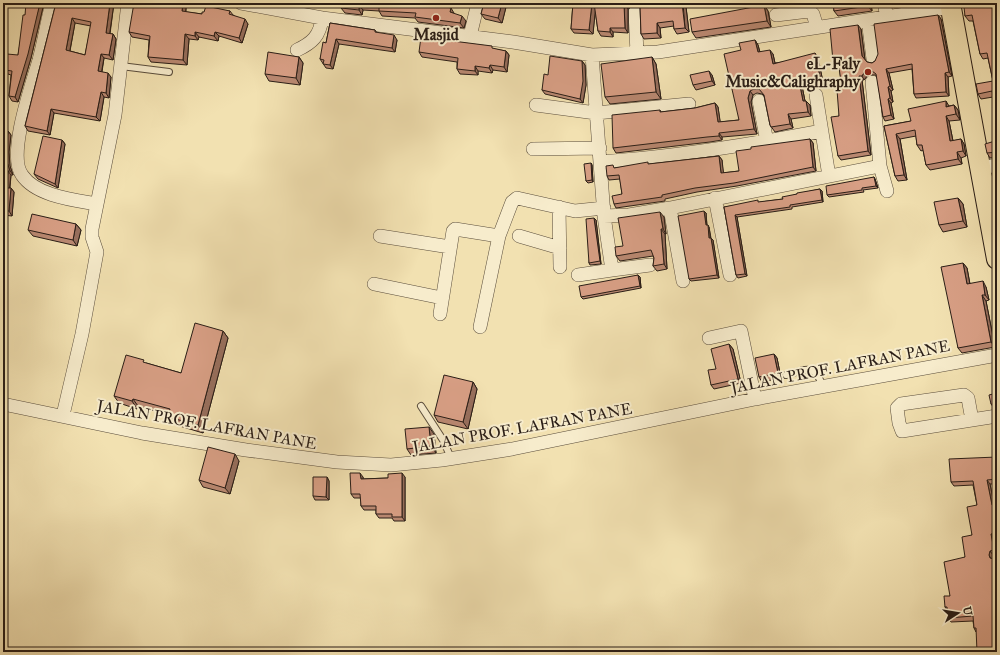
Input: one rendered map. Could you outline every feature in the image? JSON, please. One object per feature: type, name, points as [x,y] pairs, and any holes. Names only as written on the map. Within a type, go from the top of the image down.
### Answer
[{"type":"main road","points":[[950,5],[989,166],[997,253]]},
{"type":"street","points":[[52,3],[39,59],[24,112],[18,167],[22,176],[30,184],[52,195],[97,204]]},
{"type":"street","points":[[63,415],[82,334],[97,252],[92,232],[115,115],[128,3]]},
{"type":"street","points":[[241,3],[322,18],[470,36],[592,54],[658,52],[887,17],[950,5]]},
{"type":"street","points":[[470,36],[478,3]]},
{"type":"street","points":[[884,3],[887,17]]},
{"type":"street","points":[[776,16],[809,11],[814,14],[817,27]]},
{"type":"street","points":[[635,12],[636,53]]},
{"type":"street","points":[[297,50],[313,41],[319,32],[322,18]]},
{"type":"street","points":[[868,20],[873,59]]},
{"type":"street","points":[[592,54],[604,212],[612,270]]},
{"type":"street","points":[[872,82],[880,166],[887,191]]},
{"type":"street","points":[[816,95],[829,176]]},
{"type":"street","points":[[759,101],[767,142]]},
{"type":"street","points":[[536,105],[596,113],[690,104]]},
{"type":"street","points":[[600,162],[654,158],[767,142],[822,131]]},
{"type":"street","points":[[533,149],[600,148]]},
{"type":"street","points":[[480,327],[499,236],[509,207],[517,198],[575,211],[629,215],[764,190],[880,166]]},
{"type":"street","points":[[715,198],[730,275]]},
{"type":"street","points":[[560,207],[560,267]]},
{"type":"street","points":[[670,208],[683,281]]},
{"type":"street","points":[[440,314],[450,246],[455,229],[499,236]]},
{"type":"street","points":[[380,236],[450,246]]},
{"type":"street","points":[[519,236],[560,248]]},
{"type":"street","points":[[578,275],[650,264]]},
{"type":"street","points":[[374,284],[442,298]]},
{"type":"street","points":[[709,338],[741,332],[755,399]]},
{"type":"street","name":"JALAN PROF. LAFRAN PANE","points":[[3,404],[63,415],[142,433],[246,450],[337,462],[391,465],[512,449],[755,399],[997,355]]},
{"type":"street","points":[[972,420],[968,398],[964,395],[906,403],[901,404],[897,408],[898,423],[902,431],[972,420],[997,416]]},
{"type":"lane","points":[[121,66],[169,72]]},
{"type":"lane","points":[[786,375],[807,370],[814,370],[819,374],[823,387]]},
{"type":"lane","points":[[421,406],[443,440],[451,458]]},
{"type":"building","points":[[26,3],[40,3],[28,54],[15,97],[9,96],[12,71],[5,70],[7,54],[18,55]]},
{"type":"building","points":[[56,3],[110,3],[106,33],[113,34],[109,55],[101,54],[98,71],[108,73],[106,93],[101,92],[96,117],[51,109],[47,131],[25,126]],"holes":[[[72,18],[91,22],[85,55],[66,50]]]},
{"type":"building","points":[[134,3],[169,7],[170,3],[183,3],[182,11],[202,14],[206,6],[230,11],[229,14],[245,19],[239,38],[215,32],[214,36],[195,32],[195,36],[185,34],[183,60],[148,57],[150,36],[129,32]]},
{"type":"building","points":[[342,3],[430,3],[451,8],[450,12],[462,16],[460,23],[415,17],[416,13],[379,11],[379,7],[359,5],[359,10],[341,8]]},
{"type":"building","points":[[484,3],[502,3],[498,18],[481,14]]},
{"type":"building","points":[[573,3],[592,3],[589,30],[571,29]]},
{"type":"building","points":[[594,3],[626,3],[624,4],[625,28],[610,28],[610,32],[598,31]]},
{"type":"building","points":[[637,3],[682,3],[685,28],[674,29],[673,21],[657,23],[657,33],[641,34],[640,6]]},
{"type":"building","points":[[833,3],[868,3],[868,6],[834,11]]},
{"type":"building","points":[[965,3],[997,3],[997,103],[995,104],[992,91],[978,94],[976,84],[993,81],[987,53],[980,54],[972,15],[965,16]]},
{"type":"building","points":[[764,5],[767,21],[692,32],[690,19]]},
{"type":"building","points":[[938,15],[949,72],[945,73],[946,92],[914,94],[912,64],[886,69],[890,86],[888,87],[890,98],[888,99],[891,115],[883,117],[876,74],[872,71],[865,71],[862,76],[859,76],[868,151],[838,156],[831,117],[839,116],[837,90],[842,89],[838,60],[833,61],[830,29],[858,25],[862,56],[867,62],[872,63],[875,61],[878,54],[874,24]]},
{"type":"building","points":[[330,23],[375,30],[375,32],[394,35],[392,48],[336,39],[330,65],[323,64],[324,60],[320,59],[323,42],[326,43]]},
{"type":"building","points":[[421,37],[492,46],[492,48],[506,51],[504,67],[490,65],[489,68],[475,66],[475,71],[457,69],[458,58],[419,52]]},
{"type":"building","points":[[755,40],[758,52],[770,50],[773,64],[815,53],[820,77],[799,81],[803,101],[806,101],[808,112],[788,114],[790,124],[771,127],[764,95],[759,89],[754,89],[750,91],[748,98],[754,129],[719,133],[719,136],[613,148],[612,115],[695,108],[715,103],[718,122],[739,120],[724,54],[741,50],[739,43]]},
{"type":"building","points":[[268,52],[299,57],[296,78],[265,74]]},
{"type":"building","points":[[550,56],[582,61],[583,81],[580,99],[542,90],[544,74],[548,75]]},
{"type":"building","points":[[652,57],[656,92],[605,97],[601,64]]},
{"type":"building","points":[[709,71],[712,81],[693,85],[690,75]]},
{"type":"building","points":[[946,101],[946,107],[954,105],[956,114],[946,116],[950,141],[961,139],[963,151],[957,152],[958,159],[926,165],[922,145],[917,145],[915,130],[896,134],[904,175],[895,176],[884,126],[911,121],[908,109]]},
{"type":"building","points":[[3,130],[8,131],[6,148],[7,162],[10,171],[8,171],[6,188],[11,188],[9,211],[3,211]]},
{"type":"building","points":[[997,132],[997,152],[987,153],[985,144],[995,141],[994,133]]},
{"type":"building","points":[[43,136],[62,140],[55,184],[34,174]]},
{"type":"building","points":[[810,139],[813,167],[734,183],[695,188],[662,195],[662,197],[614,204],[612,196],[622,194],[619,175],[607,176],[606,166],[613,165],[614,168],[648,162],[648,164],[719,156],[721,173],[739,171],[736,151],[751,149],[751,147]]},
{"type":"building","points":[[591,163],[592,180],[586,181],[584,164]]},
{"type":"building","points":[[874,177],[876,186],[862,188],[862,190],[827,195],[826,186]]},
{"type":"building","points":[[820,189],[822,200],[790,205],[790,207],[735,215],[745,274],[736,275],[724,207],[758,200],[758,202],[783,199],[782,197]]},
{"type":"building","points":[[958,198],[963,221],[939,225],[934,202]]},
{"type":"building","points":[[704,211],[706,225],[708,225],[709,238],[711,238],[717,275],[689,279],[678,216]]},
{"type":"building","points":[[660,212],[663,229],[661,229],[664,264],[653,266],[654,258],[651,250],[616,256],[615,247],[623,246],[618,218]]},
{"type":"building","points":[[32,214],[76,224],[73,240],[28,230]]},
{"type":"building","points":[[594,218],[600,261],[589,263],[586,219]]},
{"type":"building","points":[[963,263],[967,284],[983,281],[985,295],[982,295],[991,342],[958,348],[941,267]]},
{"type":"building","points":[[638,275],[640,286],[581,297],[579,286]]},
{"type":"building","points":[[195,323],[223,331],[198,425],[168,417],[170,409],[133,399],[132,401],[114,396],[126,355],[144,360],[143,362],[181,373]]},
{"type":"building","points":[[729,344],[738,379],[711,385],[708,370],[716,369],[711,349]]},
{"type":"building","points":[[774,354],[778,373],[759,377],[755,358]]},
{"type":"building","points":[[444,375],[473,382],[463,422],[434,415]]},
{"type":"building","points":[[997,393],[997,406],[991,404],[989,395]]},
{"type":"building","points":[[429,427],[431,446],[407,449],[405,429]]},
{"type":"building","points":[[208,447],[235,454],[225,488],[199,480]]},
{"type":"building","points":[[997,457],[997,479],[987,480],[992,505],[997,504],[997,532],[991,534],[994,550],[990,551],[989,555],[990,558],[994,559],[997,557],[997,652],[977,652],[976,628],[974,628],[973,616],[948,618],[947,607],[945,607],[944,596],[950,596],[944,562],[965,557],[962,537],[972,535],[967,507],[977,505],[973,481],[951,482],[949,459]]},
{"type":"building","points":[[350,473],[360,473],[361,479],[388,478],[388,474],[402,473],[402,517],[392,517],[392,514],[376,514],[376,506],[361,506],[360,494],[351,494]]},
{"type":"building","points":[[313,477],[327,477],[326,497],[313,496]]},
{"type":"place","name":"Masjid","points":[[436,18]]},
{"type":"place","name":"eL-Faly Music&Calighraphy","points":[[868,72]]}]
